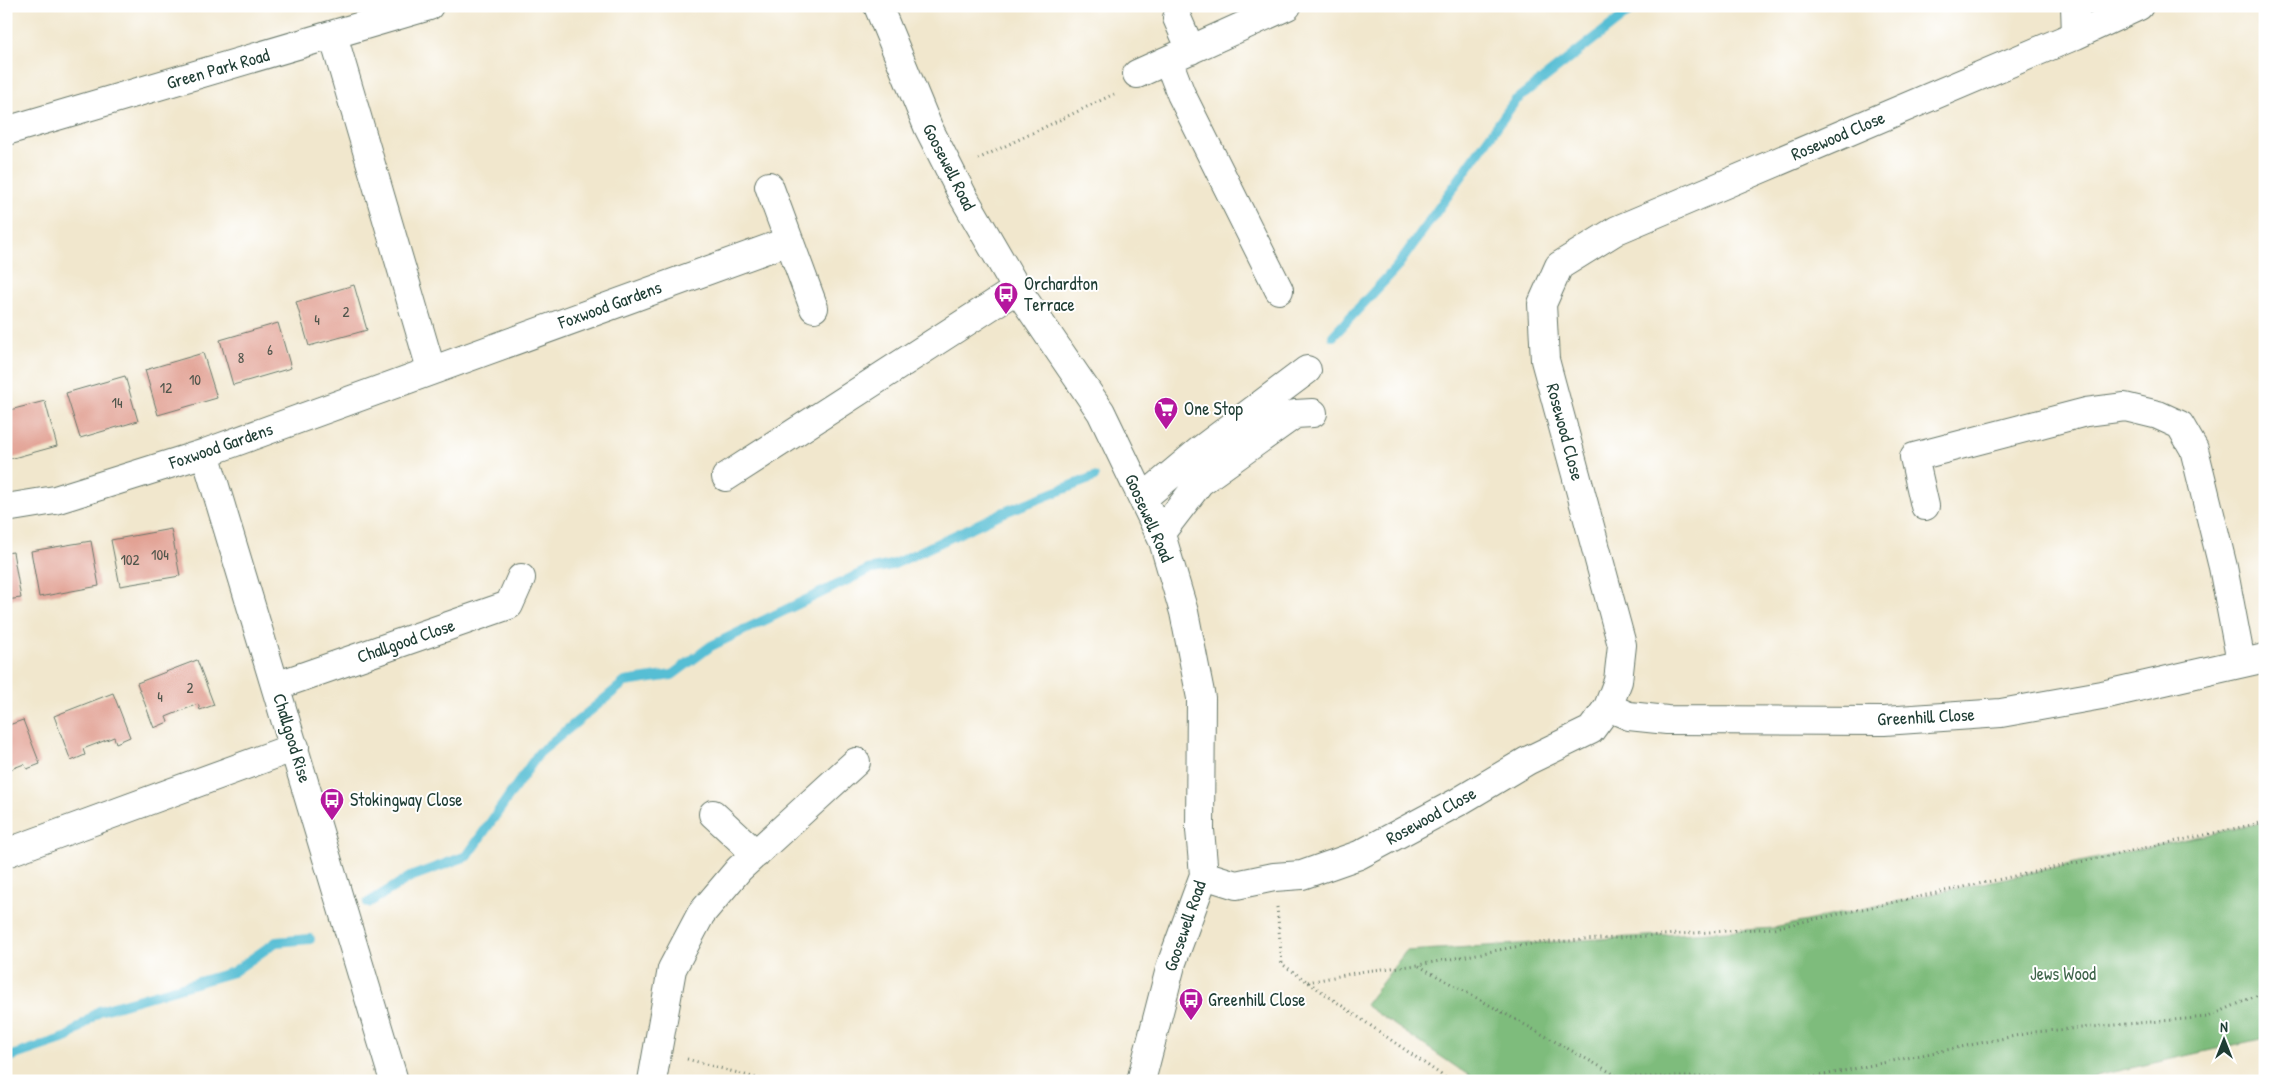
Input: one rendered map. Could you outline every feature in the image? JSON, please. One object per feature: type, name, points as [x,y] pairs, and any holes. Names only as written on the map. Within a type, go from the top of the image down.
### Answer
[{"type":"street","name":"Green Park Road","points":[[6,131],[333,36],[429,6]]},
{"type":"street","name":"Goosewell Road","points":[[878,6],[928,128],[951,172],[1017,289],[1100,412],[1163,541],[1184,612],[1201,698],[1200,830],[1204,874],[1171,965],[1142,1081]]},
{"type":"street","points":[[1138,74],[1288,6]]},
{"type":"street","points":[[2074,6],[2076,36]]},
{"type":"street","name":"Rosewood Close","points":[[1204,874],[1236,885],[1274,877],[1302,875],[1359,855],[1458,802],[1527,761],[1591,730],[1608,707],[1618,681],[1622,645],[1545,360],[1542,304],[1560,266],[1616,230],[2076,36],[2139,6]]},
{"type":"street","points":[[1177,18],[1181,94],[1279,290]]},
{"type":"street","points":[[333,36],[431,369]]},
{"type":"street","points":[[769,186],[814,308]]},
{"type":"street","name":"Foxwood Gardens","points":[[6,508],[55,500],[205,453],[431,369],[789,241]]},
{"type":"street","points":[[726,477],[1017,289]]},
{"type":"street","points":[[1148,494],[1198,452],[1307,370]]},
{"type":"street","name":"Greenhill Close","points":[[1608,707],[1629,716],[1667,720],[1884,721],[2001,713],[2106,694],[2253,660],[2223,567],[2194,449],[2180,425],[2158,415],[2125,407],[2086,412],[1914,457],[1925,506]]},
{"type":"street","points":[[1160,534],[1200,482],[1295,414],[1313,413]]},
{"type":"street","name":"Challgood Rise","points":[[205,453],[394,1081]]},
{"type":"street","name":"Challgood Close","points":[[276,686],[509,605],[520,578]]},
{"type":"street","points":[[6,853],[294,747]]},
{"type":"street","points":[[652,1081],[672,969],[701,914],[739,869],[856,762]]},
{"type":"street","points":[[713,814],[756,854]]},
{"type":"path","points":[[951,172],[1114,94],[1138,74]]},
{"type":"path","points":[[1308,982],[1365,970],[1418,965],[1536,943],[1774,928],[2265,822]]},
{"type":"path","points":[[1274,877],[1282,964],[1450,1081]]},
{"type":"path","points":[[1418,965],[1620,1077],[1813,1079],[2034,1032],[2208,1017],[2265,992]]},
{"type":"path","points":[[657,1051],[767,1081]]},
{"type":"green space","name":"Jews Wood","points":[[2265,822],[2265,1038],[2073,1081],[1477,1081],[1365,1005],[1406,951],[1774,928]]},
{"type":"building","points":[[354,285],[367,330],[309,346],[296,302]]},
{"type":"building","points":[[278,323],[291,368],[233,385],[220,340]]},
{"type":"building","points":[[203,353],[217,398],[158,415],[145,370]]},
{"type":"building","points":[[125,376],[138,421],[80,438],[66,393]]},
{"type":"building","points":[[45,401],[57,446],[6,460],[6,411]]},
{"type":"building","points":[[171,529],[180,576],[120,586],[111,540]]},
{"type":"building","points":[[91,541],[99,586],[39,597],[31,551]]},
{"type":"building","points":[[13,552],[21,598],[6,600],[6,553]]},
{"type":"building","points":[[197,660],[214,705],[200,710],[198,704],[166,717],[168,722],[154,728],[137,683]]},
{"type":"building","points":[[113,693],[130,737],[116,743],[114,737],[83,749],[85,755],[71,761],[54,716]]},
{"type":"building","points":[[23,720],[40,764],[27,769],[24,764],[6,771],[6,726]]},
{"type":"waterway","points":[[1333,336],[1396,268],[1515,101],[1636,6]]},
{"type":"waterway","points":[[368,903],[410,877],[467,856],[539,753],[625,682],[672,675],[711,646],[868,570],[892,565],[1002,513],[1094,477]]},
{"type":"waterway","points":[[6,1058],[68,1037],[99,1011],[233,972],[276,942],[310,939]]},
{"type":"place","name":"Orchardton Terrace","points":[[1006,315]]},
{"type":"place","name":"One Stop","points":[[1166,430]]},
{"type":"place","name":"Stokingway Close","points":[[332,821]]},
{"type":"place","name":"Greenhill Close","points":[[1191,1021]]}]
